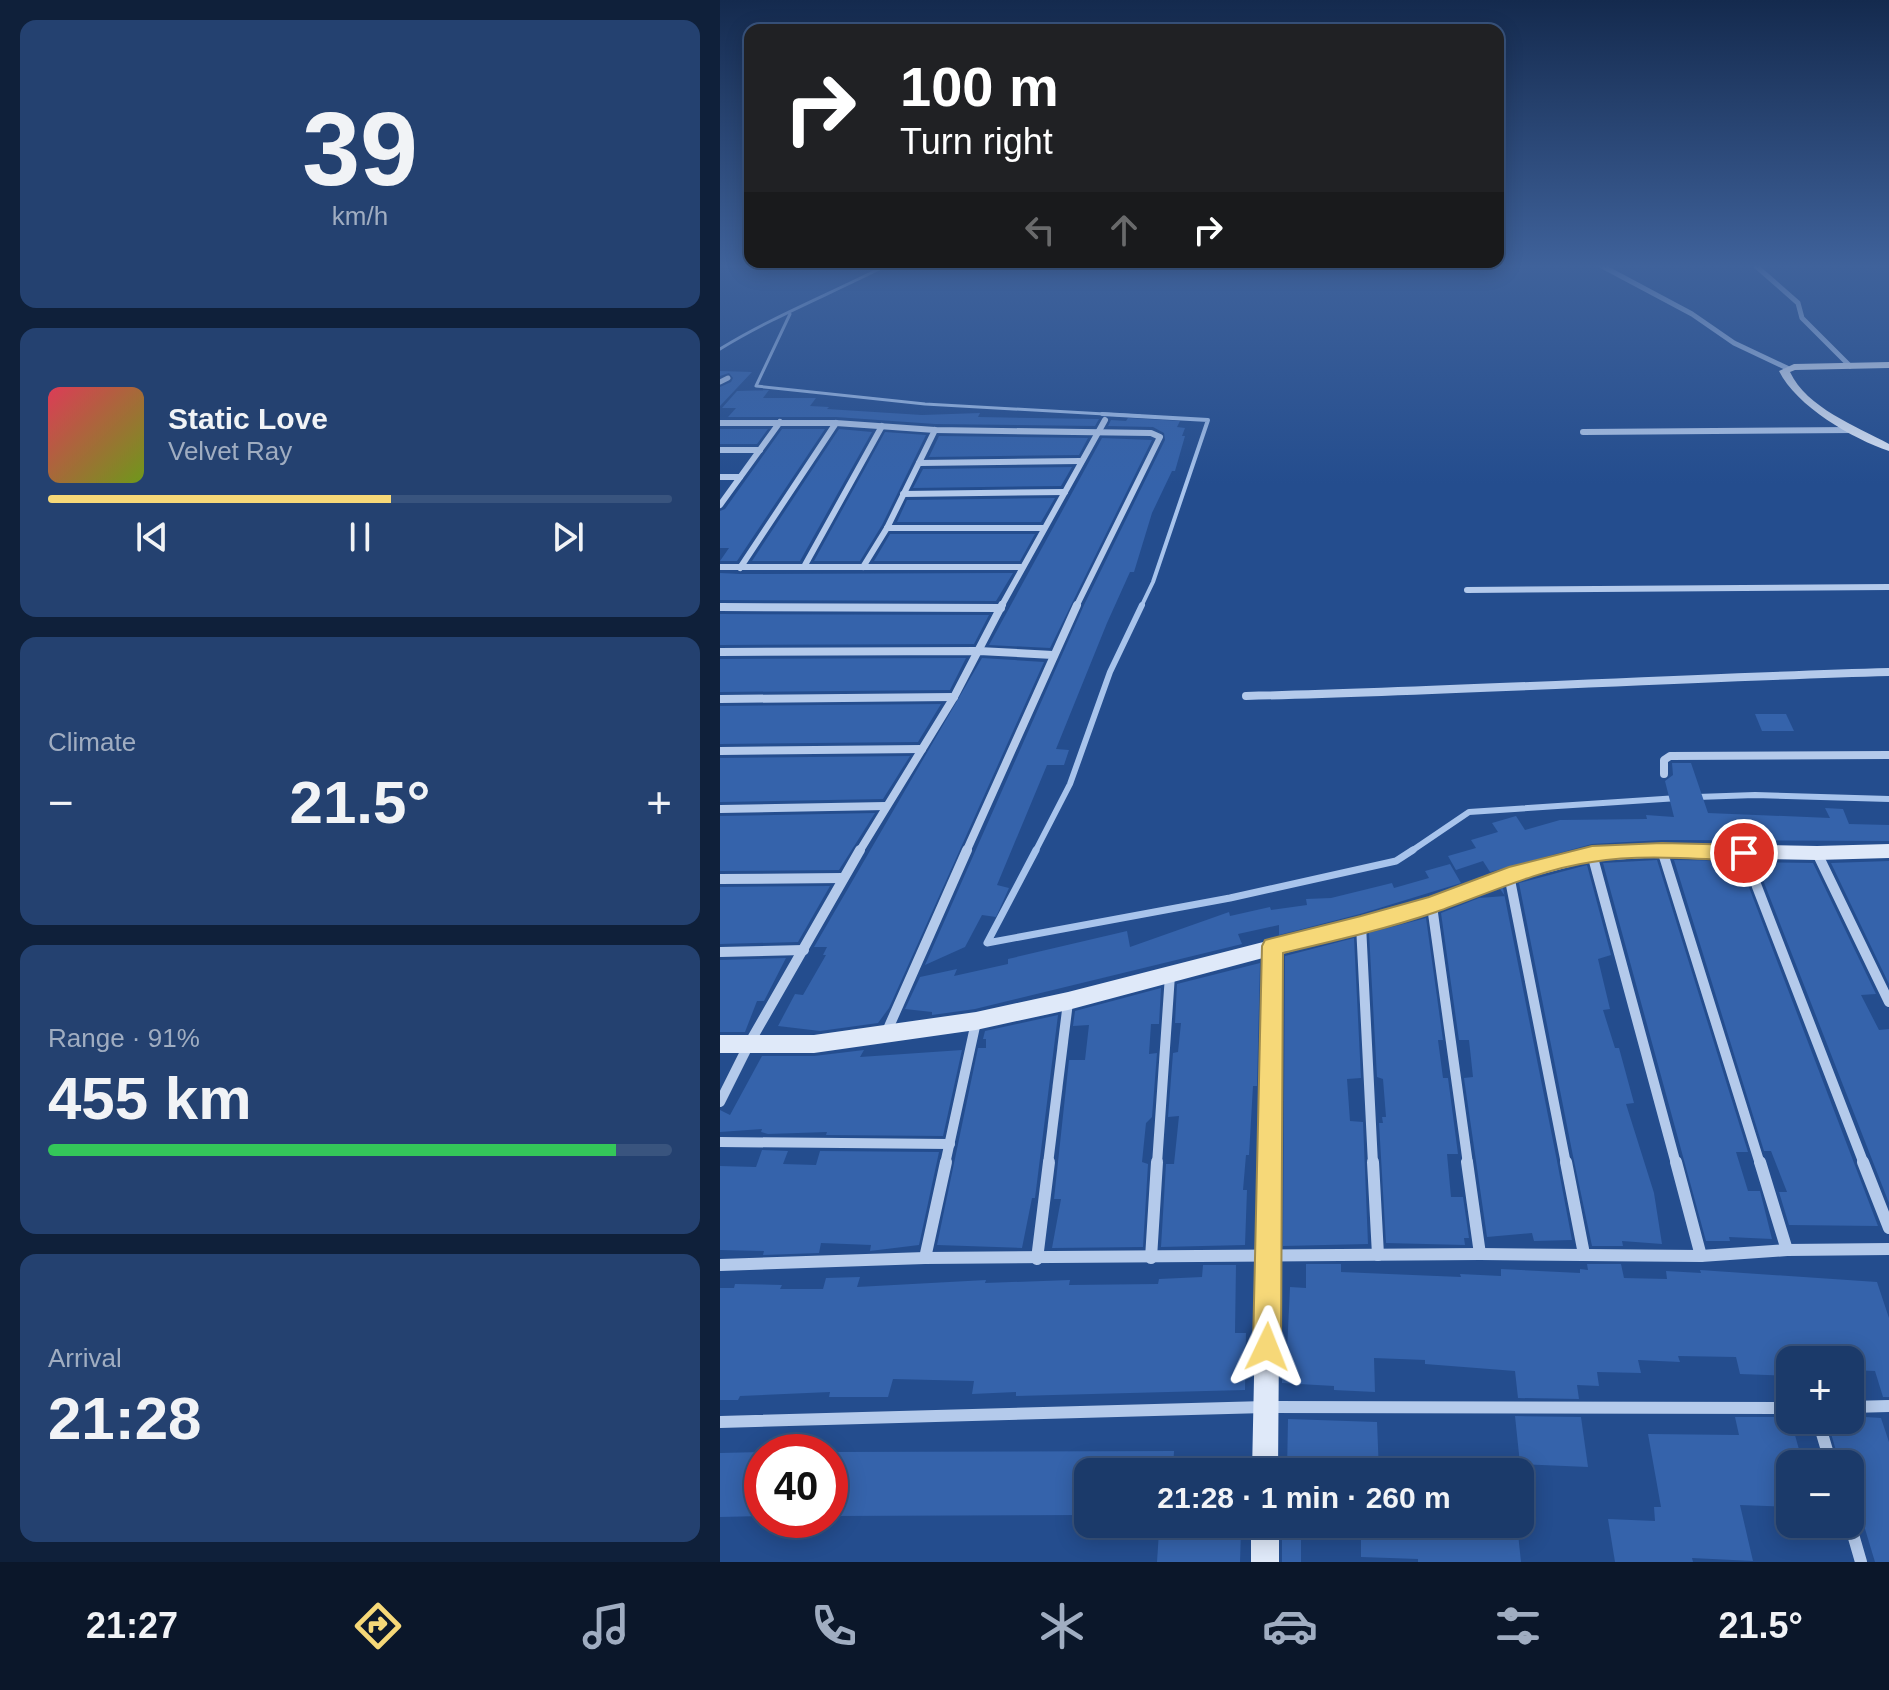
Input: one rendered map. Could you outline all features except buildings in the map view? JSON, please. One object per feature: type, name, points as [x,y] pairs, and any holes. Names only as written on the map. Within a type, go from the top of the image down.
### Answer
[{"type":"street","points":[[1728,339],[1787,368],[1889,365]]},
{"type":"street","points":[[1823,339],[1850,366]]},
{"type":"street","points":[[1787,368],[1784,375],[1800,392],[1854,430],[1889,448]]},
{"type":"street","points":[[720,382],[728,378]]},
{"type":"street","points":[[720,1102],[750,1042],[843,878],[954,697],[1021,567],[1105,420]]},
{"type":"street","points":[[720,504],[780,422]]},
{"type":"street","points":[[720,423],[836,423],[935,430],[1151,433],[1160,437],[1053,655],[886,1035]]},
{"type":"street","points":[[740,568],[836,423]]},
{"type":"street","points":[[805,565],[882,426]]},
{"type":"street","points":[[863,567],[887,528],[935,430]]},
{"type":"street","points":[[1583,432],[1854,430]]},
{"type":"street","points":[[720,450],[760,450]]},
{"type":"street","points":[[919,463],[1080,461]]},
{"type":"street","points":[[720,477],[740,477]]},
{"type":"street","points":[[903,494],[1065,492]]},
{"type":"street","points":[[887,528],[1043,528]]},
{"type":"street","points":[[720,567],[1021,567]]},
{"type":"street","points":[[1467,590],[1889,587]]},
{"type":"street","points":[[720,607],[1001,608]]},
{"type":"street","points":[[720,652],[979,651],[1053,655]]},
{"type":"street","points":[[1246,696],[1455,691],[1636,679],[1889,672]]},
{"type":"street","points":[[720,699],[954,697]]},
{"type":"street","points":[[720,751],[922,749]]},
{"type":"street","points":[[1664,774],[1664,760],[1670,756],[1889,755]]},
{"type":"street","points":[[720,809],[886,806]]},
{"type":"street","points":[[1662,850],[1787,1250]]},
{"type":"street","points":[[720,1044],[814,1044],[976,1021],[1068,1001],[1361,925],[1432,905],[1509,875],[1592,854],[1662,850],[1744,853],[1889,851]]},
{"type":"street","points":[[1744,853],[1889,1228]]},
{"type":"street","points":[[1817,853],[1889,1002]]},
{"type":"street","points":[[1592,854],[1701,1256]]},
{"type":"street","points":[[1509,875],[1584,1254]]},
{"type":"street","points":[[720,879],[843,878]]},
{"type":"street","points":[[1432,905],[1480,1254]]},
{"type":"street","points":[[1361,925],[1378,1255]]},
{"type":"street","points":[[1265,1458],[1273,946]]},
{"type":"street","points":[[720,952],[804,950]]},
{"type":"street","points":[[1151,1258],[1170,975]]},
{"type":"street","points":[[1037,1259],[1068,1001]]},
{"type":"street","points":[[925,1258],[976,1021]]},
{"type":"street","points":[[720,1142],[950,1144]]},
{"type":"street","points":[[720,1265],[925,1258],[1480,1254],[1701,1256],[1787,1250],[1889,1249]]},
{"type":"street","points":[[1864,1407],[1889,1406]]},
{"type":"street","points":[[720,1422],[1265,1407],[1776,1408]]},
{"type":"street","points":[[1265,1538],[1265,1562]]},
{"type":"street","points":[[1854,1538],[1861,1562]]},
{"type":"waterway","points":[[720,349],[737,339]]},
{"type":"waterway","points":[[778,339],[756,386],[925,404],[1140,416]]},
{"type":"waterway","points":[[1102,414],[1208,420],[1153,582],[1141,607]]},
{"type":"waterway","points":[[1035,852],[1070,784],[1110,672],[1142,605]]},
{"type":"waterway","points":[[1697,797],[1755,795],[1889,799]]},
{"type":"waterway","points":[[1412,851],[1469,812],[1678,798]]},
{"type":"waterway","points":[[1036,850],[987,943],[1230,898],[1396,861],[1412,851]]},
{"type":"route","points":[[1267,1347],[1273,946],[1432,905],[1509,875],[1592,854],[1662,850],[1744,853]]}]
